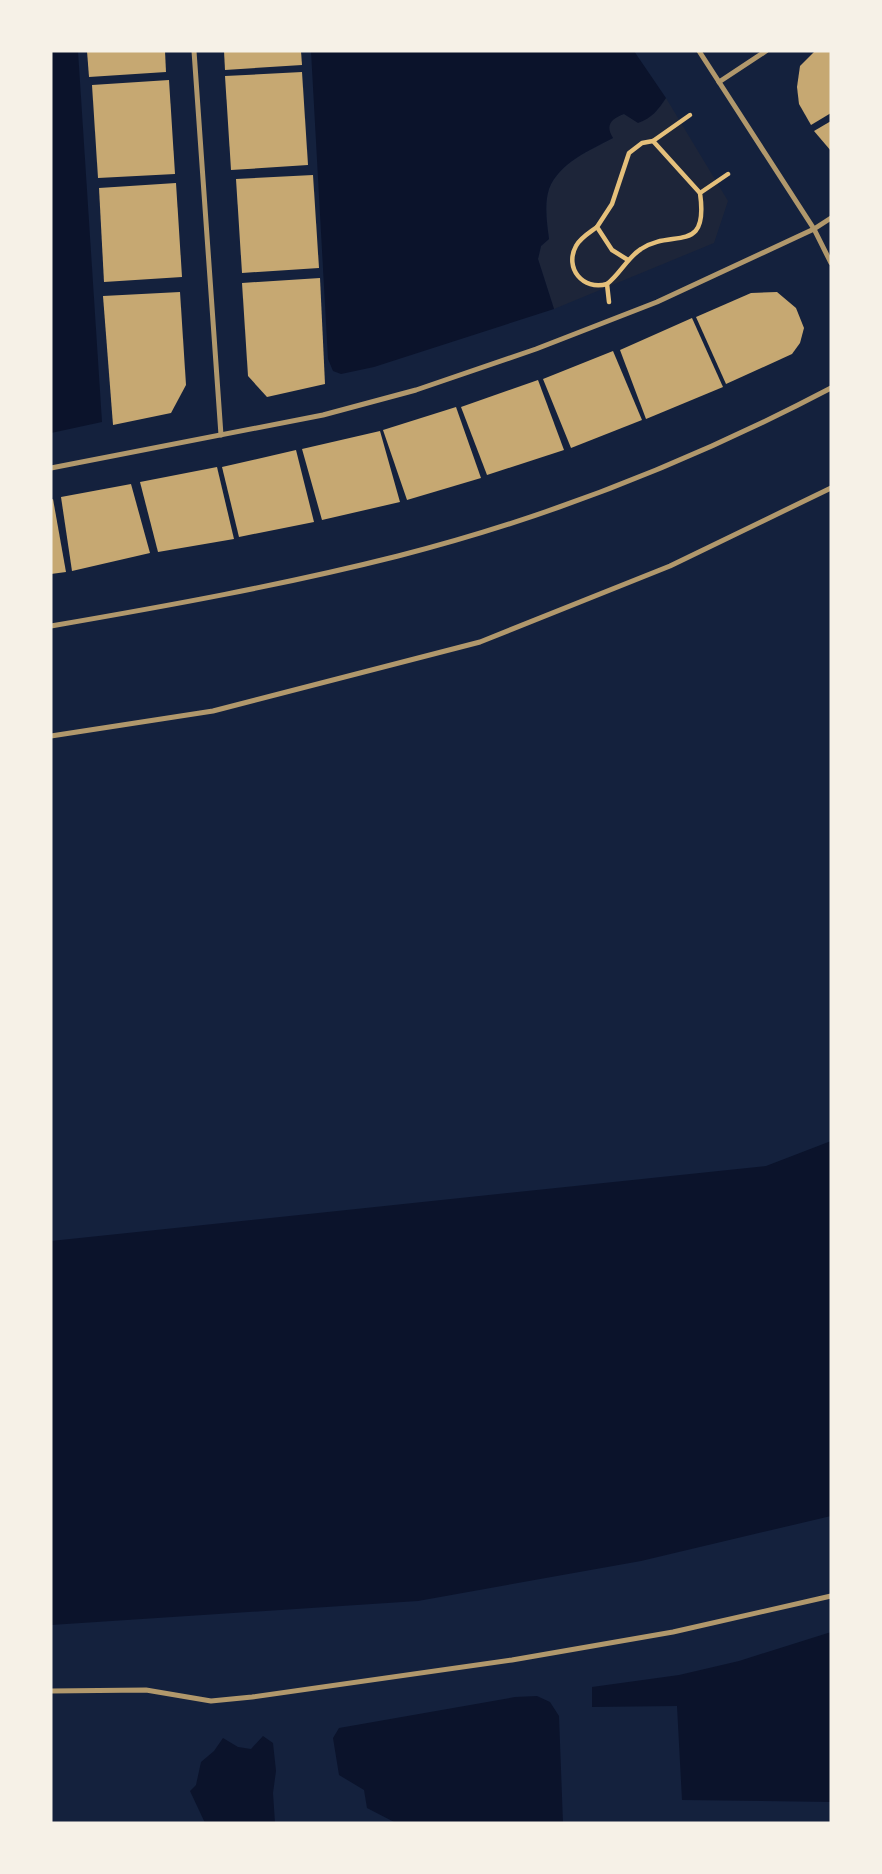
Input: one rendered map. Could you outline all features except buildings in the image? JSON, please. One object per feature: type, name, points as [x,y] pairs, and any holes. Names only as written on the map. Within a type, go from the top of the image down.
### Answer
[{"type":"lane","points":[[194,51],[221,435]]},
{"type":"lane","points":[[699,51],[814,229],[831,263]]},
{"type":"lane","points":[[719,82],[766,51]]},
{"type":"lane","points":[[51,468],[350,408],[416,390],[536,349],[657,302],[814,229],[831,218]]},
{"type":"lane","points":[[51,626],[302,579],[487,531],[680,460],[831,388]]},
{"type":"lane","points":[[51,736],[213,711],[480,642],[670,566],[831,488]]},
{"type":"lane","points":[[51,1691],[146,1690],[211,1701],[252,1697],[512,1660],[646,1637],[831,1596]]},
{"type":"path","points":[[653,141],[700,193],[703,211],[701,223],[682,239],[651,243],[640,249],[628,260],[618,276],[607,284],[587,285],[577,275],[572,263],[573,250],[580,240],[597,227],[612,204],[629,153],[642,143],[653,141],[690,115]]},
{"type":"path","points":[[700,193],[728,174]]},
{"type":"path","points":[[597,227],[612,250],[628,260]]},
{"type":"path","points":[[607,284],[609,302]]},
{"type":"shaded area","points":[[51,51],[78,51],[102,422],[51,433]]},
{"type":"shaded area","points":[[311,51],[634,51],[666,98],[654,113],[638,123],[624,114],[616,118],[610,126],[613,138],[576,158],[560,172],[549,189],[546,214],[549,239],[541,246],[538,259],[554,309],[374,367],[341,374],[333,371],[328,359]]},
{"type":"shaded area","points":[[666,98],[728,201],[714,243],[554,309],[538,259],[541,246],[549,239],[546,214],[549,189],[560,172],[576,158],[613,138],[609,132],[609,123],[613,118],[624,114],[638,122],[654,113]]},
{"type":"shaded area","points":[[831,1141],[831,1516],[641,1561],[418,1601],[51,1625],[51,1241],[766,1166]]},
{"type":"shaded area","points":[[831,1632],[831,1802],[682,1800],[677,1706],[592,1707],[592,1687],[679,1675],[739,1661]]},
{"type":"shaded area","points":[[537,1696],[550,1702],[559,1716],[563,1823],[396,1823],[367,1808],[364,1790],[339,1775],[333,1738],[339,1728],[515,1697]]},
{"type":"shaded area","points":[[263,1736],[273,1743],[276,1771],[273,1793],[275,1823],[205,1823],[190,1791],[196,1785],[201,1762],[214,1751],[223,1738],[238,1747],[251,1749]]}]
